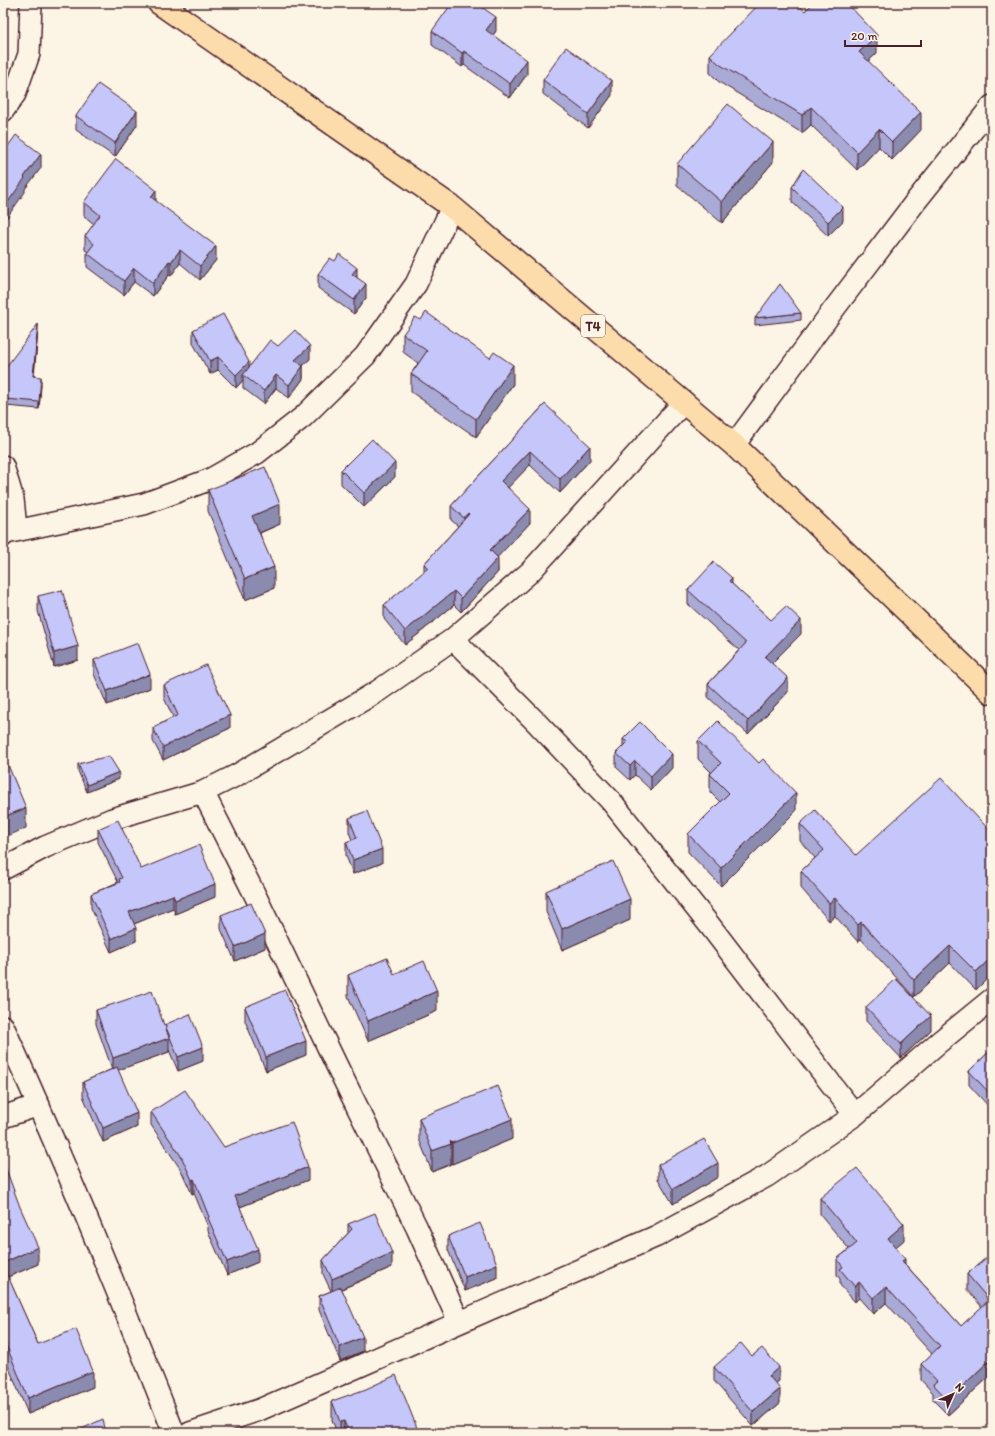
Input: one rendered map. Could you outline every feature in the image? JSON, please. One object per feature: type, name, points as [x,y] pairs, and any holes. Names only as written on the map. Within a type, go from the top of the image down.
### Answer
[{"type":"highway","name":"T4","points":[[159,3],[452,207],[734,445],[992,694]]},
{"type":"street","points":[[3,111],[15,94],[29,54],[31,3]]},
{"type":"street","points":[[734,445],[916,201],[992,106]]},
{"type":"street","points":[[4,535],[144,504],[211,479],[257,453],[303,418],[365,356],[416,284],[452,207]]},
{"type":"street","points":[[3,869],[45,847],[112,819],[203,792],[237,775],[378,691],[453,639],[530,572],[684,402]]},
{"type":"street","points":[[3,466],[13,499],[15,518],[4,535]]},
{"type":"street","points":[[453,639],[536,722],[611,801],[711,927],[854,1115]]},
{"type":"street","points":[[203,792],[257,899],[417,1228],[459,1322]]},
{"type":"street","points":[[190,1433],[259,1410],[657,1236],[767,1176],[854,1115],[992,999]]},
{"type":"street","points":[[3,1026],[39,1105],[129,1318],[174,1433]]},
{"type":"street","points":[[3,1117],[39,1105]]},
{"type":"building","points":[[452,3],[476,3],[496,17],[486,30],[527,60],[510,84],[464,51],[462,53],[432,31]]},
{"type":"building","points":[[760,3],[796,3],[805,11],[813,3],[847,3],[877,35],[859,52],[921,112],[892,142],[879,129],[857,152],[811,107],[802,115],[719,64],[710,55]]},
{"type":"building","points":[[566,47],[612,81],[588,114],[543,80]]},
{"type":"building","points":[[98,84],[137,111],[115,143],[76,116]]},
{"type":"building","points":[[728,104],[773,142],[722,202],[677,164]]},
{"type":"building","points":[[16,135],[41,154],[3,209],[3,158],[5,156],[3,153]]},
{"type":"building","points":[[116,159],[156,190],[151,197],[216,246],[200,266],[180,250],[171,262],[169,261],[153,283],[134,268],[124,281],[87,253],[94,244],[85,236],[100,215],[84,202]]},
{"type":"building","points":[[803,169],[843,207],[828,222],[792,187]]},
{"type":"building","points":[[339,254],[357,268],[352,274],[366,284],[354,300],[318,274],[330,258],[335,261]]},
{"type":"building","points":[[780,284],[801,313],[755,318]]},
{"type":"building","points":[[426,312],[490,358],[494,352],[513,365],[476,419],[411,374],[427,351],[403,334],[415,317],[421,320]]},
{"type":"building","points":[[223,314],[249,362],[236,375],[218,357],[210,361],[193,330]]},
{"type":"building","points":[[38,324],[33,376],[41,377],[39,402],[6,399],[3,371]]},
{"type":"building","points":[[295,330],[310,346],[295,360],[303,366],[289,385],[276,375],[264,391],[243,375],[270,340],[278,346]]},
{"type":"building","points":[[545,404],[590,446],[560,479],[530,451],[501,481],[530,509],[490,550],[498,558],[461,598],[454,591],[405,631],[384,605],[428,568],[424,564],[469,514],[468,513],[464,518],[451,506]]},
{"type":"building","points":[[372,439],[395,463],[364,493],[341,470]]},
{"type":"building","points":[[265,467],[280,504],[252,516],[274,567],[245,579],[208,490]]},
{"type":"building","points":[[714,562],[732,578],[729,581],[771,620],[786,606],[801,620],[765,657],[788,678],[748,721],[708,684],[746,643],[688,590]]},
{"type":"building","points":[[62,590],[78,646],[54,653],[38,596]]},
{"type":"building","points":[[138,643],[150,674],[107,691],[94,660]]},
{"type":"building","points":[[206,665],[230,715],[163,747],[153,728],[178,715],[164,685]]},
{"type":"building","points":[[718,721],[759,763],[763,759],[796,793],[721,868],[688,834],[729,793],[710,774],[721,763],[698,741]]},
{"type":"building","points":[[640,722],[672,754],[651,776],[635,761],[630,766],[616,753],[627,742],[623,739]]},
{"type":"building","points":[[3,753],[26,808],[3,817]]},
{"type":"building","points":[[109,756],[119,772],[87,785],[78,764]]},
{"type":"building","points":[[941,778],[992,833],[992,957],[976,972],[950,946],[914,980],[861,922],[858,925],[835,898],[829,903],[801,871],[824,850],[800,824],[815,810],[856,855]]},
{"type":"building","points":[[367,811],[382,849],[353,860],[346,842],[357,838],[349,818]]},
{"type":"building","points":[[118,820],[141,869],[199,845],[215,884],[175,900],[173,895],[129,912],[136,928],[111,939],[91,894],[120,882],[119,879],[122,878],[98,829]]},
{"type":"building","points":[[613,861],[630,899],[562,929],[546,891]]},
{"type":"building","points":[[251,903],[265,934],[235,947],[221,915]]},
{"type":"building","points":[[387,958],[394,974],[424,961],[437,991],[368,1021],[348,975]]},
{"type":"building","points":[[896,979],[931,1016],[901,1044],[866,1007]]},
{"type":"building","points":[[285,990],[306,1041],[266,1057],[245,1007]]},
{"type":"building","points":[[152,991],[164,1025],[190,1014],[203,1047],[178,1057],[165,1025],[169,1038],[113,1058],[96,1010]]},
{"type":"building","points":[[992,1049],[992,1096],[969,1071]]},
{"type":"building","points":[[117,1067],[137,1113],[103,1128],[83,1082]]},
{"type":"building","points":[[498,1086],[512,1119],[452,1143],[450,1141],[451,1144],[432,1151],[419,1118]]},
{"type":"building","points":[[185,1090],[224,1147],[292,1122],[308,1167],[235,1196],[258,1249],[227,1262],[208,1218],[209,1217],[194,1179],[192,1180],[181,1156],[151,1112]]},
{"type":"building","points":[[704,1139],[718,1163],[673,1189],[658,1165]]},
{"type":"building","points":[[3,1161],[20,1207],[38,1247],[3,1263]]},
{"type":"building","points":[[857,1168],[904,1224],[888,1238],[905,1259],[902,1261],[961,1326],[989,1300],[967,1274],[992,1253],[992,1358],[948,1400],[933,1384],[937,1381],[921,1364],[940,1346],[886,1287],[873,1298],[859,1282],[855,1287],[840,1269],[843,1267],[837,1259],[857,1243],[820,1198]]},
{"type":"building","points":[[375,1213],[392,1253],[332,1279],[323,1260],[352,1229],[348,1224]]},
{"type":"building","points":[[480,1223],[497,1264],[465,1277],[448,1236]]},
{"type":"building","points":[[3,1265],[38,1344],[76,1329],[93,1371],[28,1398],[4,1340],[3,1341]]},
{"type":"building","points":[[341,1287],[363,1337],[340,1347],[319,1296]]},
{"type":"building","points":[[741,1343],[752,1356],[762,1348],[779,1367],[769,1376],[780,1389],[753,1412],[714,1367]]},
{"type":"building","points":[[396,1375],[417,1428],[404,1433],[349,1433],[344,1421],[340,1422],[332,1401],[366,1389]]},
{"type":"building","points":[[103,1419],[106,1433],[73,1433]]}]
